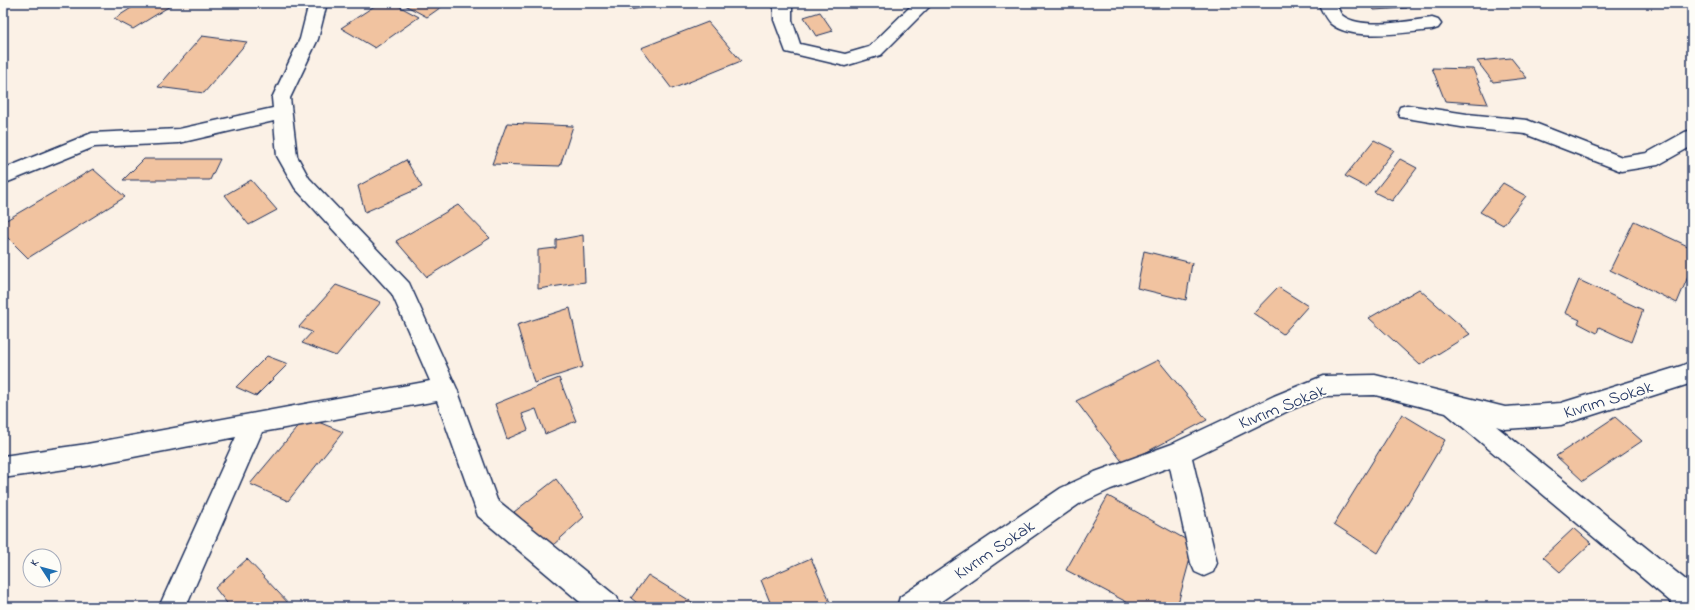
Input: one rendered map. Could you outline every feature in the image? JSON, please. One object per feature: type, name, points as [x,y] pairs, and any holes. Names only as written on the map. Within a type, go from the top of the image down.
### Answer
[{"type":"street","points":[[318,3],[309,39],[281,98],[287,156],[302,183],[401,289],[445,389],[487,508],[607,607]]},
{"type":"street","points":[[783,3],[783,20],[792,48],[845,60],[875,51],[924,3]]},
{"type":"street","points":[[1326,3],[1336,20],[1345,25],[1378,29],[1432,24]]},
{"type":"street","points":[[3,177],[92,140],[179,136],[283,112]]},
{"type":"street","points":[[1407,112],[1467,121],[1527,127],[1621,164],[1651,160],[1692,137]]},
{"type":"street","name":"Kıvrım Sokak","points":[[910,607],[1070,496],[1104,480],[1179,453],[1282,403],[1323,386],[1375,385],[1449,402],[1505,418],[1560,414],[1690,374],[1692,371]]},
{"type":"street","points":[[3,467],[87,455],[445,389]]},
{"type":"street","points":[[1449,402],[1692,602]]},
{"type":"street","points":[[172,607],[254,423]]},
{"type":"street","points":[[1179,453],[1204,563]]},
{"type":"building","points":[[139,3],[164,3],[170,6],[133,29],[114,19]]},
{"type":"building","points":[[379,3],[393,3],[419,17],[375,48],[341,28]]},
{"type":"building","points":[[401,3],[447,3],[427,17]]},
{"type":"building","points":[[628,3],[671,3],[629,10]]},
{"type":"building","points":[[1370,3],[1417,3],[1404,4],[1407,8],[1374,10]]},
{"type":"building","points":[[820,12],[833,31],[816,36],[804,17]]},
{"type":"building","points":[[708,22],[741,61],[672,89],[641,48]]},
{"type":"building","points":[[202,36],[247,42],[204,93],[158,87]]},
{"type":"building","points":[[1511,58],[1527,78],[1493,82],[1477,61]]},
{"type":"building","points":[[1432,68],[1473,69],[1488,104],[1445,101]]},
{"type":"building","points":[[507,123],[573,126],[560,166],[492,164]]},
{"type":"building","points":[[1374,140],[1394,150],[1366,187],[1345,176]]},
{"type":"building","points":[[144,159],[220,159],[210,180],[123,180]]},
{"type":"building","points":[[1400,159],[1417,168],[1392,201],[1374,192]]},
{"type":"building","points":[[406,160],[422,187],[365,212],[358,186]]},
{"type":"building","points":[[93,169],[125,197],[28,258],[3,233],[3,222]]},
{"type":"building","points":[[251,180],[277,210],[249,225],[225,195]]},
{"type":"building","points":[[1503,183],[1526,196],[1503,225],[1480,212]]},
{"type":"building","points":[[458,205],[490,238],[427,277],[396,241]]},
{"type":"building","points":[[1634,221],[1692,248],[1692,267],[1677,303],[1610,270]]},
{"type":"building","points":[[583,235],[585,282],[538,289],[538,250],[556,248],[556,240]]},
{"type":"building","points":[[1144,251],[1192,263],[1186,300],[1137,288]]},
{"type":"building","points":[[1579,280],[1643,310],[1631,342],[1599,327],[1597,333],[1578,323],[1580,320],[1565,313]]},
{"type":"building","points":[[336,285],[381,302],[336,356],[302,343],[312,332],[299,327]]},
{"type":"building","points":[[1278,287],[1308,306],[1283,334],[1253,313]]},
{"type":"building","points":[[1419,289],[1470,334],[1420,365],[1369,318]]},
{"type":"building","points":[[570,308],[583,367],[534,383],[517,325]]},
{"type":"building","points":[[267,356],[288,364],[256,396],[236,387]]},
{"type":"building","points":[[1158,360],[1207,420],[1124,464],[1076,401]]},
{"type":"building","points":[[559,378],[576,421],[545,434],[536,409],[522,414],[528,430],[507,439],[495,404]]},
{"type":"building","points":[[1402,414],[1445,440],[1378,553],[1334,524]]},
{"type":"building","points":[[306,417],[343,432],[288,501],[250,484]]},
{"type":"building","points":[[1615,417],[1642,441],[1583,481],[1556,456]]},
{"type":"building","points":[[556,479],[584,517],[552,546],[514,512]]},
{"type":"building","points":[[1108,496],[1194,544],[1177,607],[1136,607],[1066,570]]},
{"type":"building","points":[[1574,528],[1591,543],[1560,572],[1543,557]]},
{"type":"building","points":[[811,558],[832,607],[772,607],[761,580]]},
{"type":"building","points":[[247,559],[292,607],[230,607],[215,588]]},
{"type":"building","points":[[648,575],[692,602],[687,607],[642,607],[631,598]]}]
